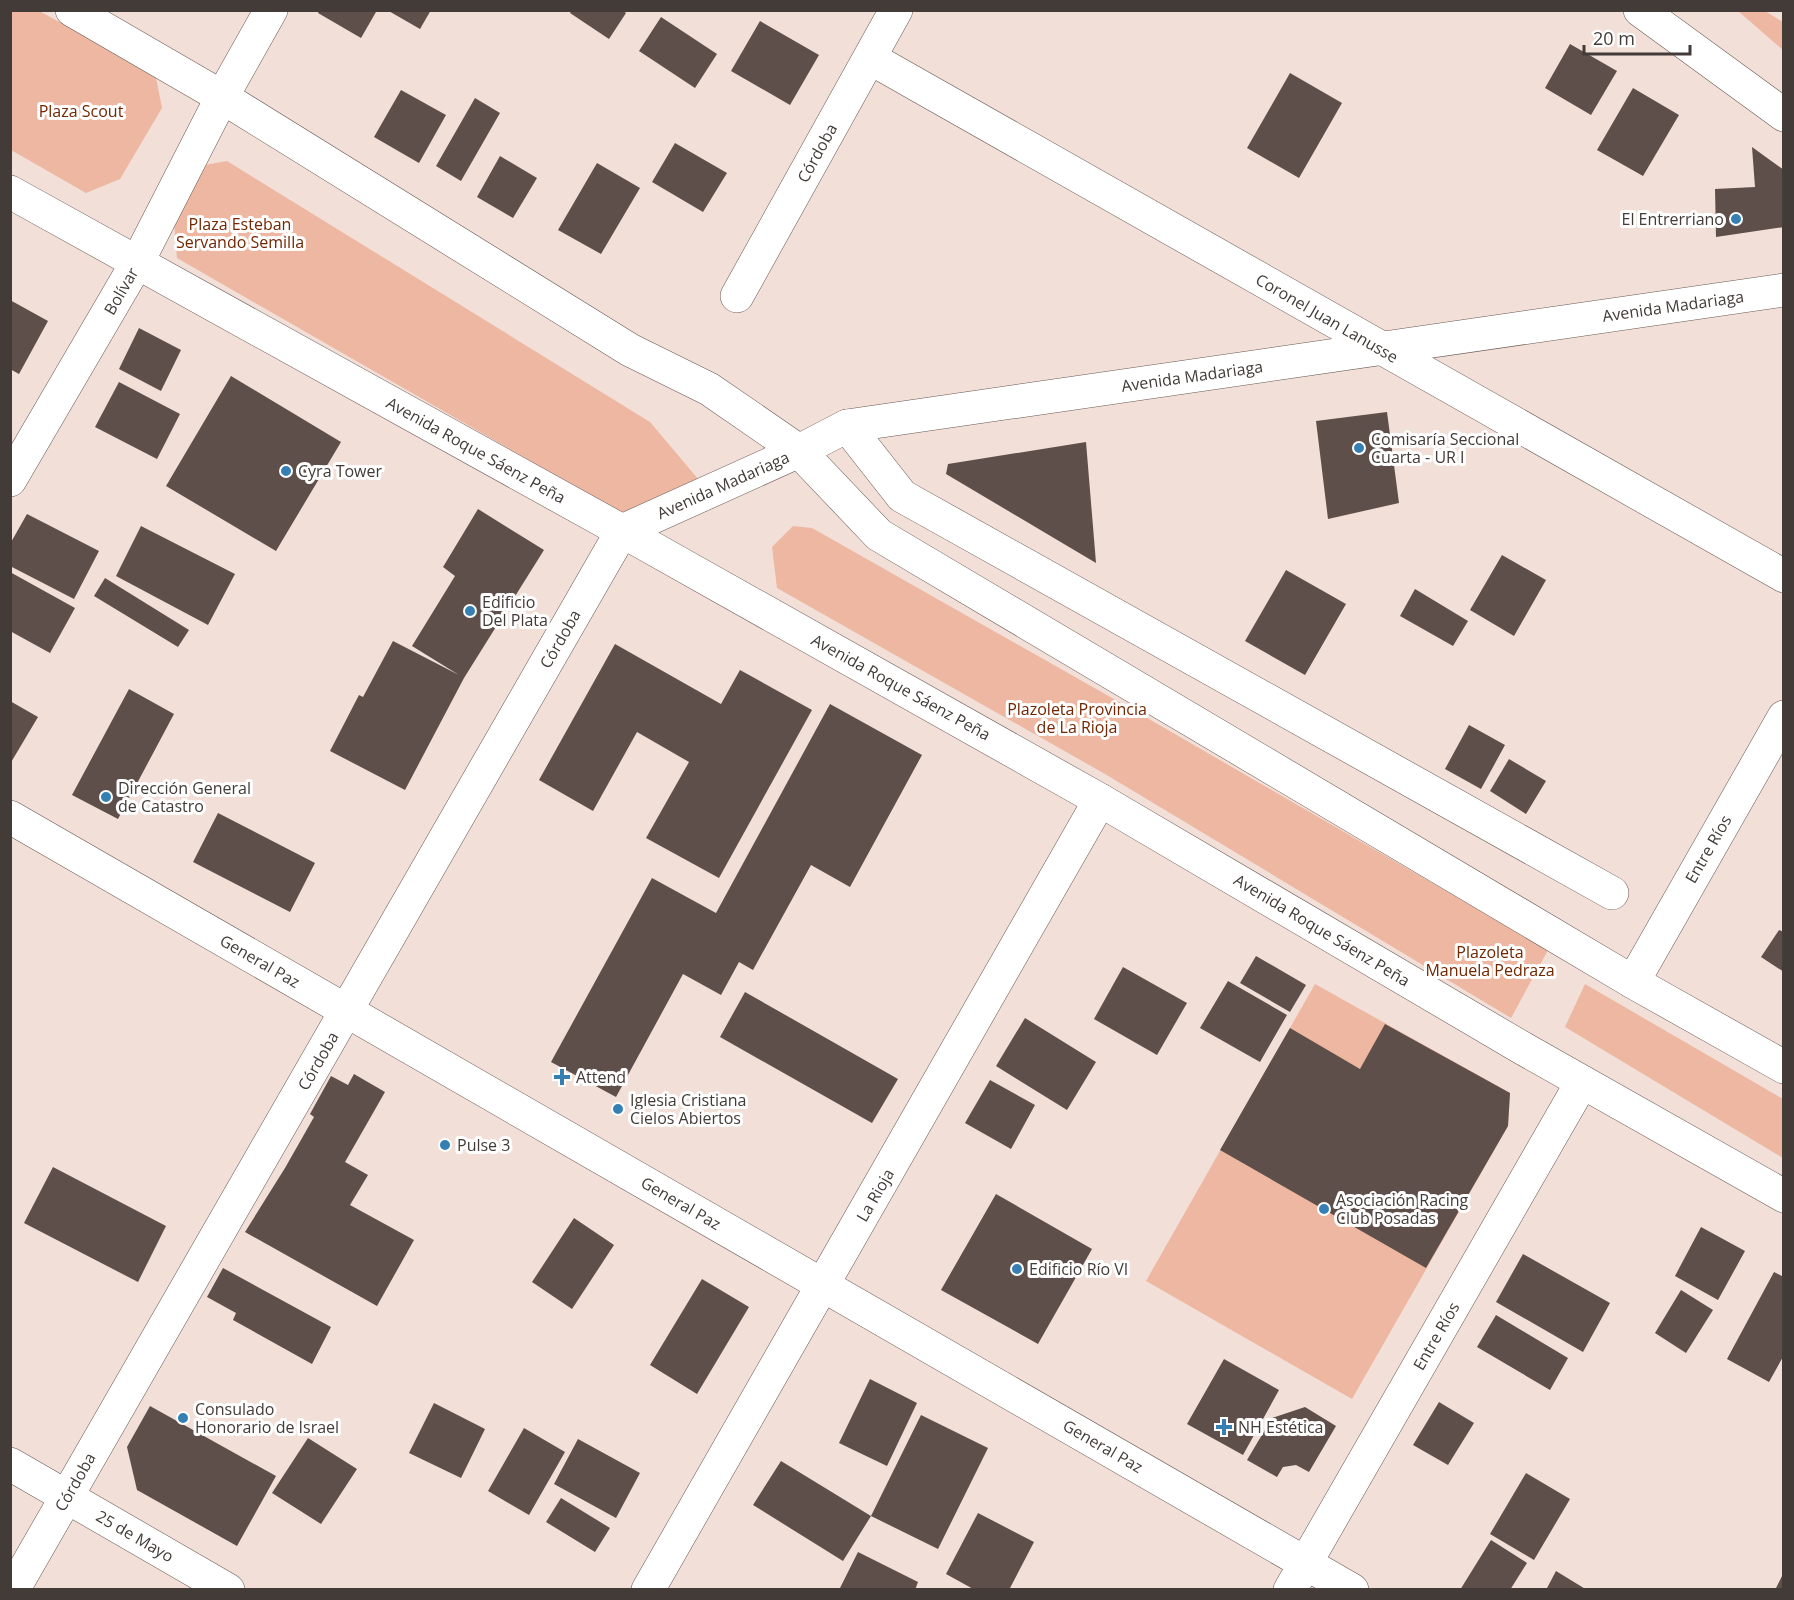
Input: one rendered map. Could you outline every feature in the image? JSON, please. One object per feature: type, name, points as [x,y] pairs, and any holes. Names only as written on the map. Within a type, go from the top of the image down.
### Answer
[{"type":"street","points":[[72,10],[222,97],[630,350],[709,389],[799,451],[879,535],[1633,982],[1784,1067]]},
{"type":"street","name":"Bolívar","points":[[10,480],[138,261],[222,97],[271,10]]},
{"type":"street","name":"Córdoba","points":[[737,296],[896,10]]},
{"type":"street","points":[[1640,10],[1784,115]]},
{"type":"street","name":"Coronel Juan Lanusse","points":[[870,58],[1784,576]]},
{"type":"street","name":"Avenida Roque Sáenz Peña","points":[[10,192],[138,261],[1100,800],[1524,1050],[1784,1196]]},
{"type":"street","name":"Avenida Madariaga","points":[[622,531],[799,451],[847,426],[1784,290]]},
{"type":"street","points":[[847,426],[902,496],[1612,893]]},
{"type":"street","name":"Córdoba","points":[[13,1590],[622,531]]},
{"type":"street","name":"Entre Ríos","points":[[1633,982],[1784,717]]},
{"type":"street","name":"La Rioja","points":[[648,1590],[1100,800]]},
{"type":"street","name":"General Paz","points":[[10,817],[823,1285],[1298,1576],[1352,1590]]},
{"type":"street","name":"Entre Ríos","points":[[1298,1576],[1582,1082]]},
{"type":"street","name":"25 de Mayo","points":[[10,1464],[228,1590]]},
{"type":"green space","name":"Plaza Scout","points":[[11,11],[39,11],[155,73],[162,108],[120,179],[86,193],[11,150]]},
{"type":"green space","points":[[1738,11],[1765,11],[1783,22],[1783,50]]},
{"type":"green space","name":"Plaza Esteban Servando Semilla","points":[[227,161],[650,422],[699,480],[626,516],[177,258],[174,222],[205,165]]},
{"type":"green space","points":[[793,526],[812,528],[1142,715],[1548,950],[1511,1018],[1105,774],[777,588],[772,547]]},
{"type":"green space","name":"Asociación Racing Club Posadas","points":[[1315,984],[1510,1093],[1508,1126],[1352,1399],[1146,1281]]},
{"type":"green space","points":[[1585,984],[1783,1099],[1783,1158],[1565,1027]]},
{"type":"building","points":[[319,10],[374,10],[376,12],[361,38],[318,13]]},
{"type":"building","points":[[387,10],[431,10],[420,29]]},
{"type":"building","points":[[572,10],[622,10],[626,13],[609,39],[570,13]]},
{"type":"building","points":[[661,17],[717,54],[695,88],[639,51]]},
{"type":"building","points":[[760,21],[819,55],[790,105],[731,71]]},
{"type":"building","points":[[1570,44],[1617,71],[1591,115],[1545,88]]},
{"type":"building","points":[[1290,73],[1342,103],[1299,178],[1247,148]]},
{"type":"building","points":[[1633,88],[1679,115],[1643,176],[1597,150]]},
{"type":"building","points":[[401,90],[446,115],[419,163],[374,137]]},
{"type":"building","points":[[475,98],[500,113],[461,181],[436,166]]},
{"type":"building","points":[[675,143],[727,173],[703,212],[652,182]]},
{"type":"building","points":[[1752,147],[1784,170],[1784,227],[1716,237],[1715,189],[1755,187]]},
{"type":"building","points":[[500,156],[537,178],[513,218],[477,197]]},
{"type":"building","points":[[597,163],[640,188],[601,254],[558,230]]},
{"type":"building","points":[[10,300],[48,321],[19,374],[10,369]]},
{"type":"building","points":[[139,328],[181,350],[161,391],[119,369]]},
{"type":"building","points":[[231,376],[341,442],[276,551],[166,486]]},
{"type":"building","points":[[119,382],[180,414],[157,459],[95,427]]},
{"type":"building","points":[[1387,412],[1399,503],[1328,519],[1316,421]]},
{"type":"building","points":[[1086,442],[1096,563],[946,474],[948,464]]},
{"type":"building","points":[[478,509],[544,550],[464,678],[405,790],[330,751],[359,695],[363,697],[393,641],[459,675],[412,646],[455,576],[443,567]]},
{"type":"building","points":[[27,514],[99,551],[74,599],[10,566],[10,544]]},
{"type":"building","points":[[141,526],[235,574],[208,625],[116,576]]},
{"type":"building","points":[[1502,555],[1546,580],[1514,636],[1470,610]]},
{"type":"building","points":[[1286,570],[1346,604],[1305,675],[1245,641]]},
{"type":"building","points":[[10,572],[75,608],[50,653],[10,631]]},
{"type":"building","points":[[105,578],[189,630],[178,647],[94,596]]},
{"type":"building","points":[[1415,589],[1468,621],[1453,646],[1400,616]]},
{"type":"building","points":[[615,644],[721,704],[740,670],[812,710],[719,878],[646,838],[689,762],[637,732],[593,811],[539,780]]},
{"type":"building","points":[[129,689],[174,714],[118,819],[72,795]]},
{"type":"building","points":[[10,701],[38,717],[10,764]]},
{"type":"building","points":[[830,704],[922,755],[850,887],[811,865],[753,970],[739,962],[721,995],[683,974],[616,1097],[551,1062],[652,878],[716,913]]},
{"type":"building","points":[[1469,725],[1505,745],[1481,789],[1445,769]]},
{"type":"building","points":[[1509,759],[1546,781],[1526,814],[1490,791]]},
{"type":"building","points":[[218,813],[315,863],[290,912],[193,862]]},
{"type":"building","points":[[1779,930],[1784,932],[1784,972],[1761,957]]},
{"type":"building","points":[[1256,956],[1306,985],[1290,1012],[1240,983]]},
{"type":"building","points":[[1123,967],[1187,1003],[1157,1055],[1094,1019]]},
{"type":"building","points":[[1228,981],[1287,1015],[1260,1062],[1200,1028]]},
{"type":"building","points":[[745,992],[898,1079],[872,1123],[720,1037]]},
{"type":"building","points":[[1025,1018],[1096,1062],[1067,1110],[996,1066]]},
{"type":"building","points":[[1385,1024],[1510,1093],[1508,1126],[1426,1268],[1220,1150],[1290,1028],[1360,1069]]},
{"type":"building","points":[[354,1074],[385,1092],[345,1162],[368,1175],[350,1205],[414,1240],[377,1306],[245,1232],[314,1117],[310,1114],[331,1076],[348,1085]]},
{"type":"building","points":[[990,1080],[1035,1105],[1011,1149],[965,1123]]},
{"type":"building","points":[[53,1167],[166,1226],[138,1282],[24,1223]]},
{"type":"building","name":"Edificio Río VI","points":[[996,1194],[1092,1249],[1038,1344],[941,1290]]},
{"type":"building","points":[[574,1218],[614,1245],[572,1309],[532,1282]]},
{"type":"building","points":[[1701,1227],[1745,1251],[1718,1300],[1675,1276]]},
{"type":"building","points":[[1523,1254],[1610,1303],[1583,1352],[1496,1302]]},
{"type":"building","points":[[223,1268],[331,1327],[312,1364],[233,1320],[236,1313],[207,1297]]},
{"type":"building","points":[[1774,1272],[1784,1277],[1784,1355],[1769,1382],[1727,1359]]},
{"type":"building","points":[[702,1279],[749,1307],[697,1394],[650,1365]]},
{"type":"building","points":[[1681,1290],[1713,1310],[1686,1353],[1655,1333]]},
{"type":"building","points":[[1496,1315],[1568,1358],[1550,1390],[1477,1347]]},
{"type":"building","points":[[1224,1359],[1279,1390],[1243,1455],[1187,1424]]},
{"type":"building","points":[[870,1379],[917,1403],[887,1466],[839,1443]]},
{"type":"building","points":[[1439,1402],[1474,1423],[1448,1465],[1413,1445]]},
{"type":"building","points":[[434,1403],[485,1429],[461,1478],[409,1453]]},
{"type":"building","points":[[150,1406],[276,1476],[237,1546],[137,1490],[127,1447]]},
{"type":"building","points":[[1305,1407],[1336,1426],[1309,1472],[1296,1465],[1283,1467],[1277,1477],[1247,1460],[1272,1418]]},
{"type":"building","points":[[921,1415],[988,1448],[938,1549],[871,1516]]},
{"type":"building","points":[[524,1428],[565,1452],[529,1515],[488,1491]]},
{"type":"building","points":[[308,1438],[357,1469],[321,1524],[272,1493]]},
{"type":"building","points":[[578,1439],[640,1473],[616,1518],[554,1484]]},
{"type":"building","points":[[781,1461],[871,1516],[843,1561],[753,1505]]},
{"type":"building","points":[[1526,1473],[1570,1499],[1534,1560],[1490,1534]]},
{"type":"building","points":[[561,1498],[610,1528],[595,1552],[546,1522]]},
{"type":"building","points":[[978,1513],[1034,1542],[1009,1590],[975,1590],[946,1574]]},
{"type":"building","points":[[1491,1540],[1527,1563],[1510,1590],[1460,1590]]},
{"type":"building","points":[[858,1552],[918,1582],[915,1590],[839,1590]]},
{"type":"building","points":[[1556,1571],[1587,1590],[1546,1590]]},
{"type":"building","points":[[1784,1572],[1784,1590],[1775,1590]]},
{"type":"place","name":"El Entrerriano","points":[[1736,219]]},
{"type":"place","name":"Comisaría Seccional Cuarta - UR I","points":[[1359,448]]},
{"type":"place","name":"Cyra Tower","points":[[286,471]]},
{"type":"place","name":"Edificio Del Plata","points":[[470,611]]},
{"type":"place","name":"Dirección General de Catastro","points":[[106,797]]},
{"type":"place","name":"Attend","points":[[562,1077]]},
{"type":"place","name":"Iglesia Cristiana Cielos Abiertos","points":[[618,1109]]},
{"type":"place","name":"Pulse 3","points":[[445,1145]]},
{"type":"place","name":"Asociación Racing Club Posadas","points":[[1324,1209]]},
{"type":"place","name":"Edificio Río VI","points":[[1017,1269]]},
{"type":"place","name":"Consulado Honorario de Israel","points":[[183,1418]]},
{"type":"place","name":"NH Estética","points":[[1224,1427]]},
{"type":"park label","name":"Plazoleta Provincia de La Rioja","points":[[1077,718]]},
{"type":"park label","name":"Plazoleta Manuela Pedraza","points":[[1490,961]]}]
